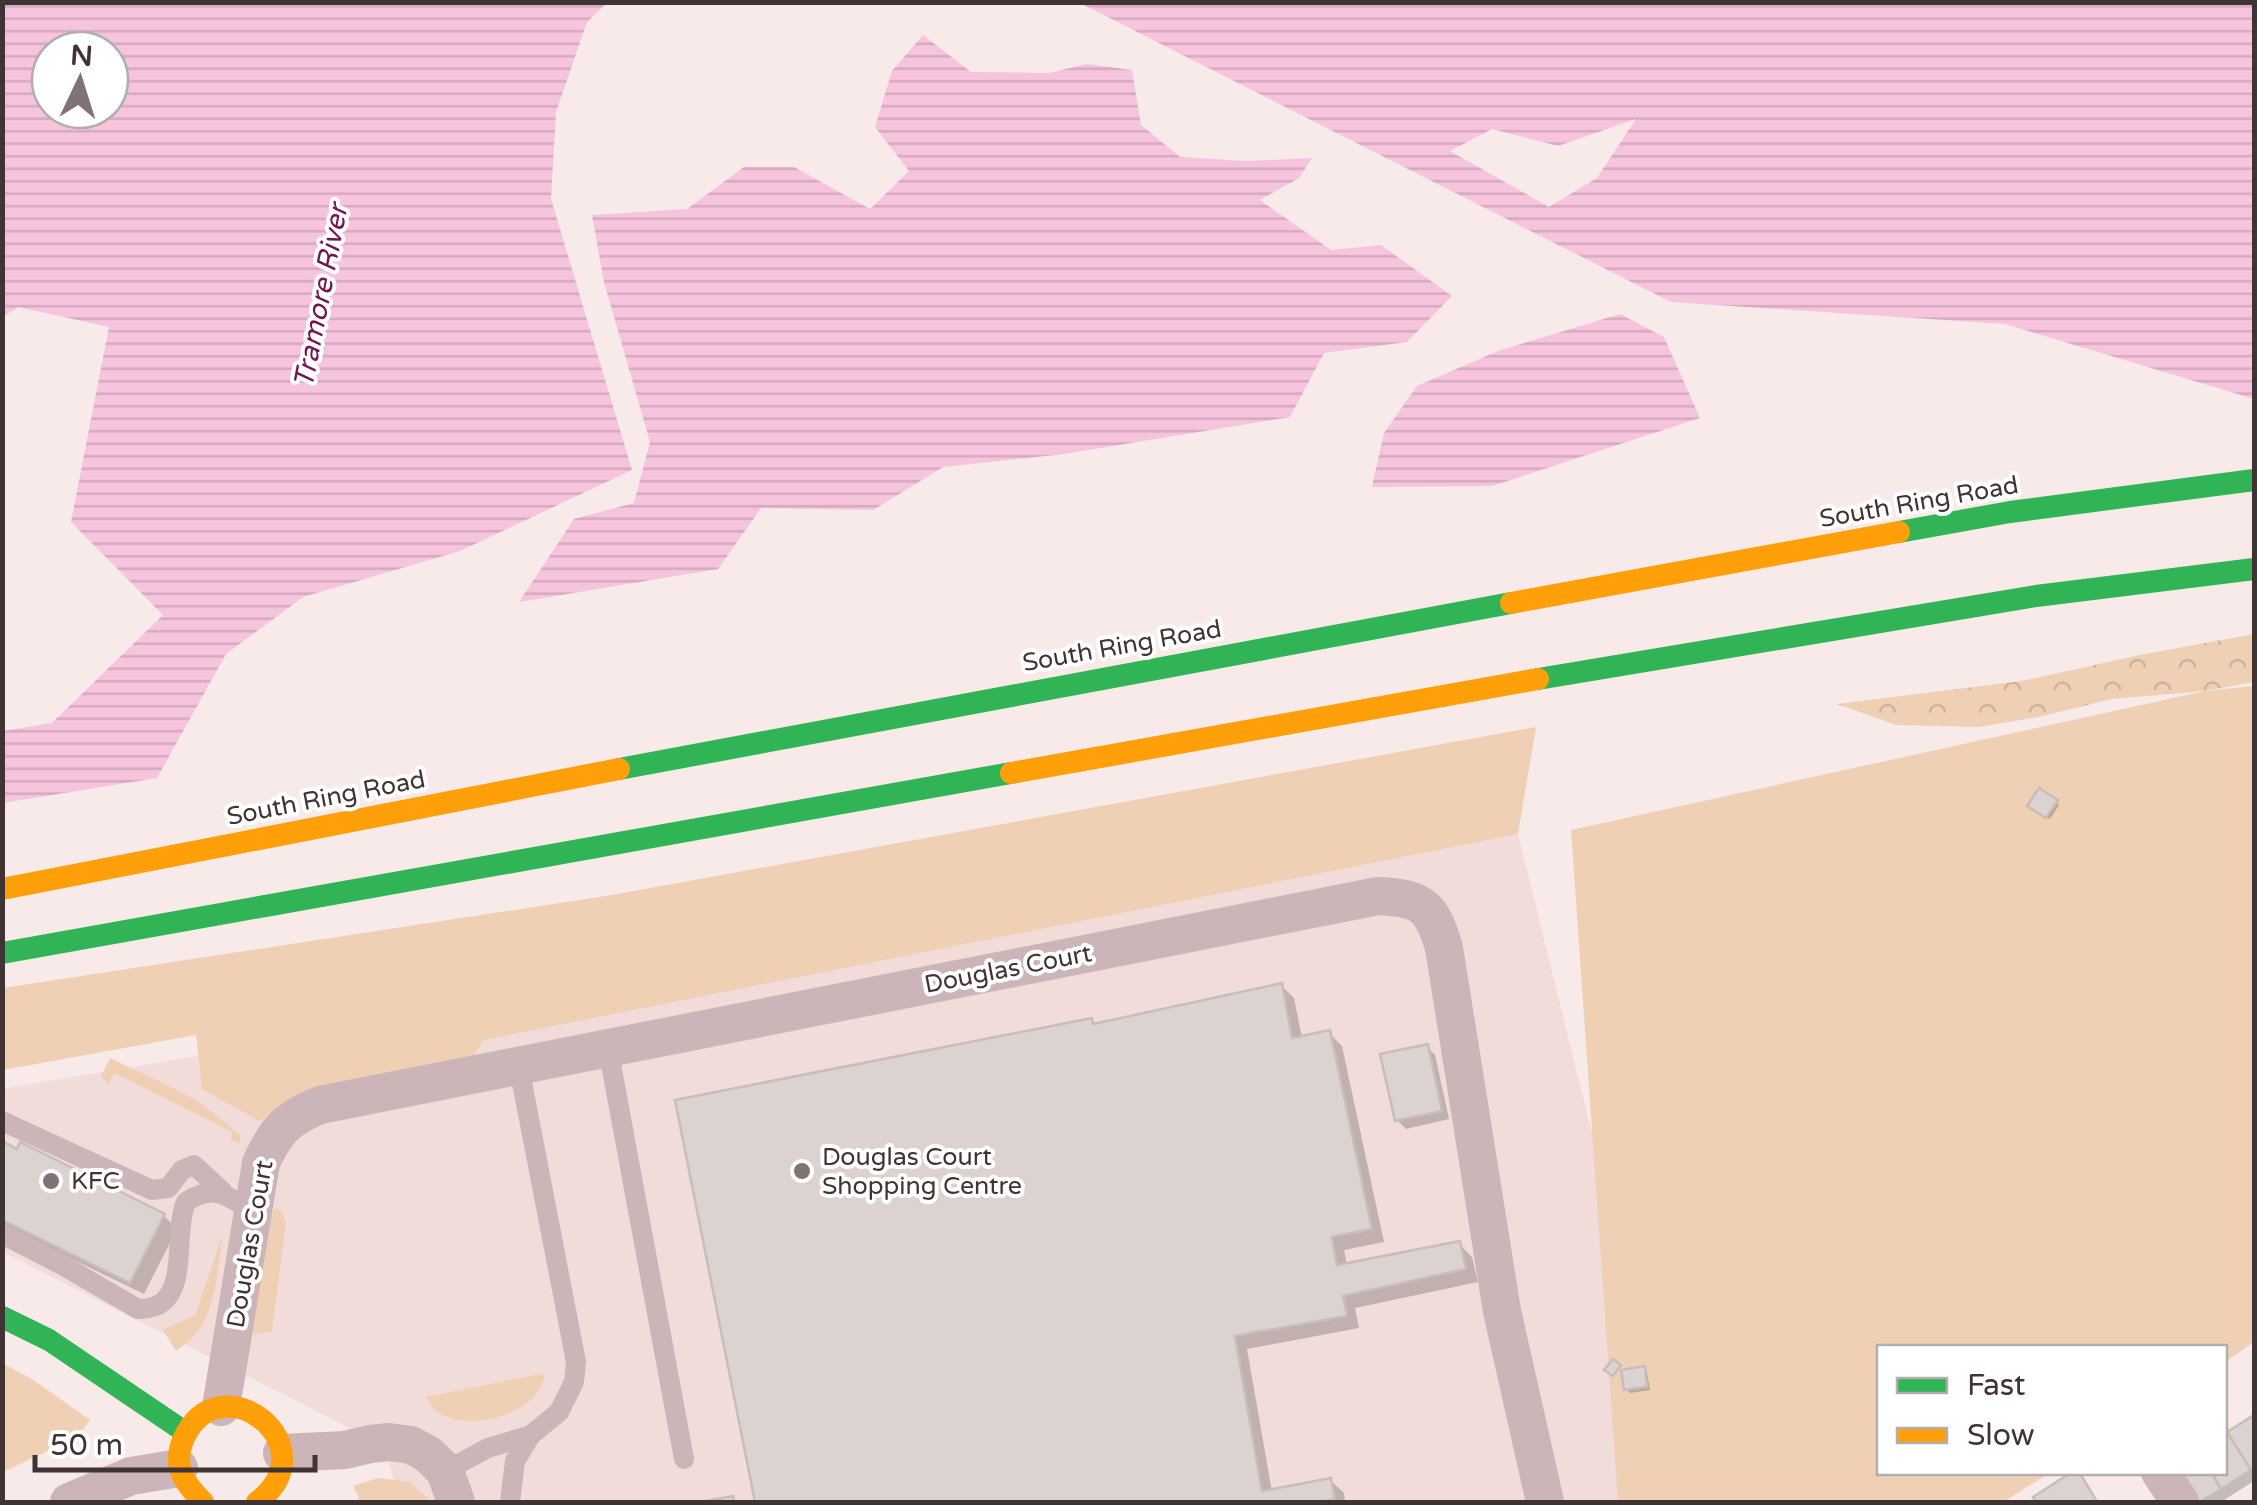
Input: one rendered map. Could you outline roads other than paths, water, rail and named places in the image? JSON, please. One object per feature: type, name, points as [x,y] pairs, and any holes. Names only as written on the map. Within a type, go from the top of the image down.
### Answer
[{"type":"main road","name":"South Ring Road","points":[[2,889],[661,761],[1700,568],[2010,512],[2254,480]]},
{"type":"main road","points":[[2,953],[1647,659],[2036,596],[2254,569]]},
{"type":"main road","points":[[2,1316],[49,1340],[182,1450]]},
{"type":"main road","points":[[203,1502],[185,1484],[182,1450],[194,1420],[221,1408],[238,1407],[268,1422],[277,1437],[273,1486]]},
{"type":"street","name":"Douglas Court","points":[[221,1408],[238,1202],[273,1136],[294,1116],[320,1105],[1378,896],[1415,901],[1425,907],[1434,918],[1444,948],[1502,1310],[1546,1502]]},
{"type":"street","points":[[273,1486],[345,1450],[388,1442],[412,1445],[428,1455],[450,1486]]},
{"type":"street","points":[[68,1502],[182,1450]]},
{"type":"street","points":[[2162,1475],[2180,1502]]},
{"type":"lane","points":[[608,1048],[684,1458]]},
{"type":"lane","points":[[510,1502],[516,1460],[531,1435],[559,1412],[574,1382],[576,1362],[518,1067]]},
{"type":"lane","points":[[2,1120],[152,1190],[168,1188],[182,1170],[194,1165],[238,1202]]},
{"type":"lane","points":[[2,1234],[138,1309],[150,1310],[169,1299],[174,1289],[186,1202],[206,1193],[238,1202]]},
{"type":"lane","points":[[450,1486],[488,1448],[531,1435]]},
{"type":"water","name":"Tramore River","points":[[3,2],[607,3],[587,22],[556,112],[551,199],[632,470],[460,551],[303,597],[226,654],[157,778],[3,803],[3,731],[52,723],[163,615],[71,522],[109,327],[18,307],[3,317]]},
{"type":"water","points":[[1080,3],[2254,3],[2254,399],[2005,324],[1671,302]],"holes":[[[1636,119],[1597,178],[1549,207],[1450,151],[1492,129],[1558,146]]]},
{"type":"water","points":[[923,35],[971,72],[1049,73],[1087,64],[1132,70],[1141,125],[1180,157],[1246,161],[1312,158],[1299,178],[1260,200],[1331,250],[1381,245],[1452,296],[1407,342],[1324,353],[1290,417],[1064,454],[943,467],[873,510],[761,508],[718,569],[519,602],[574,519],[634,503],[650,442],[604,282],[592,215],[687,209],[744,167],[794,167],[870,209],[909,171],[875,127],[892,71]]},
{"type":"water","points":[[1620,314],[1664,337],[1700,418],[1492,486],[1372,487],[1384,433],[1417,386],[1498,351]]},
{"type":"place","name":"Douglas Court Shopping Centre","points":[[802,1171]]},
{"type":"place","name":"KFC","points":[[51,1181]]}]
